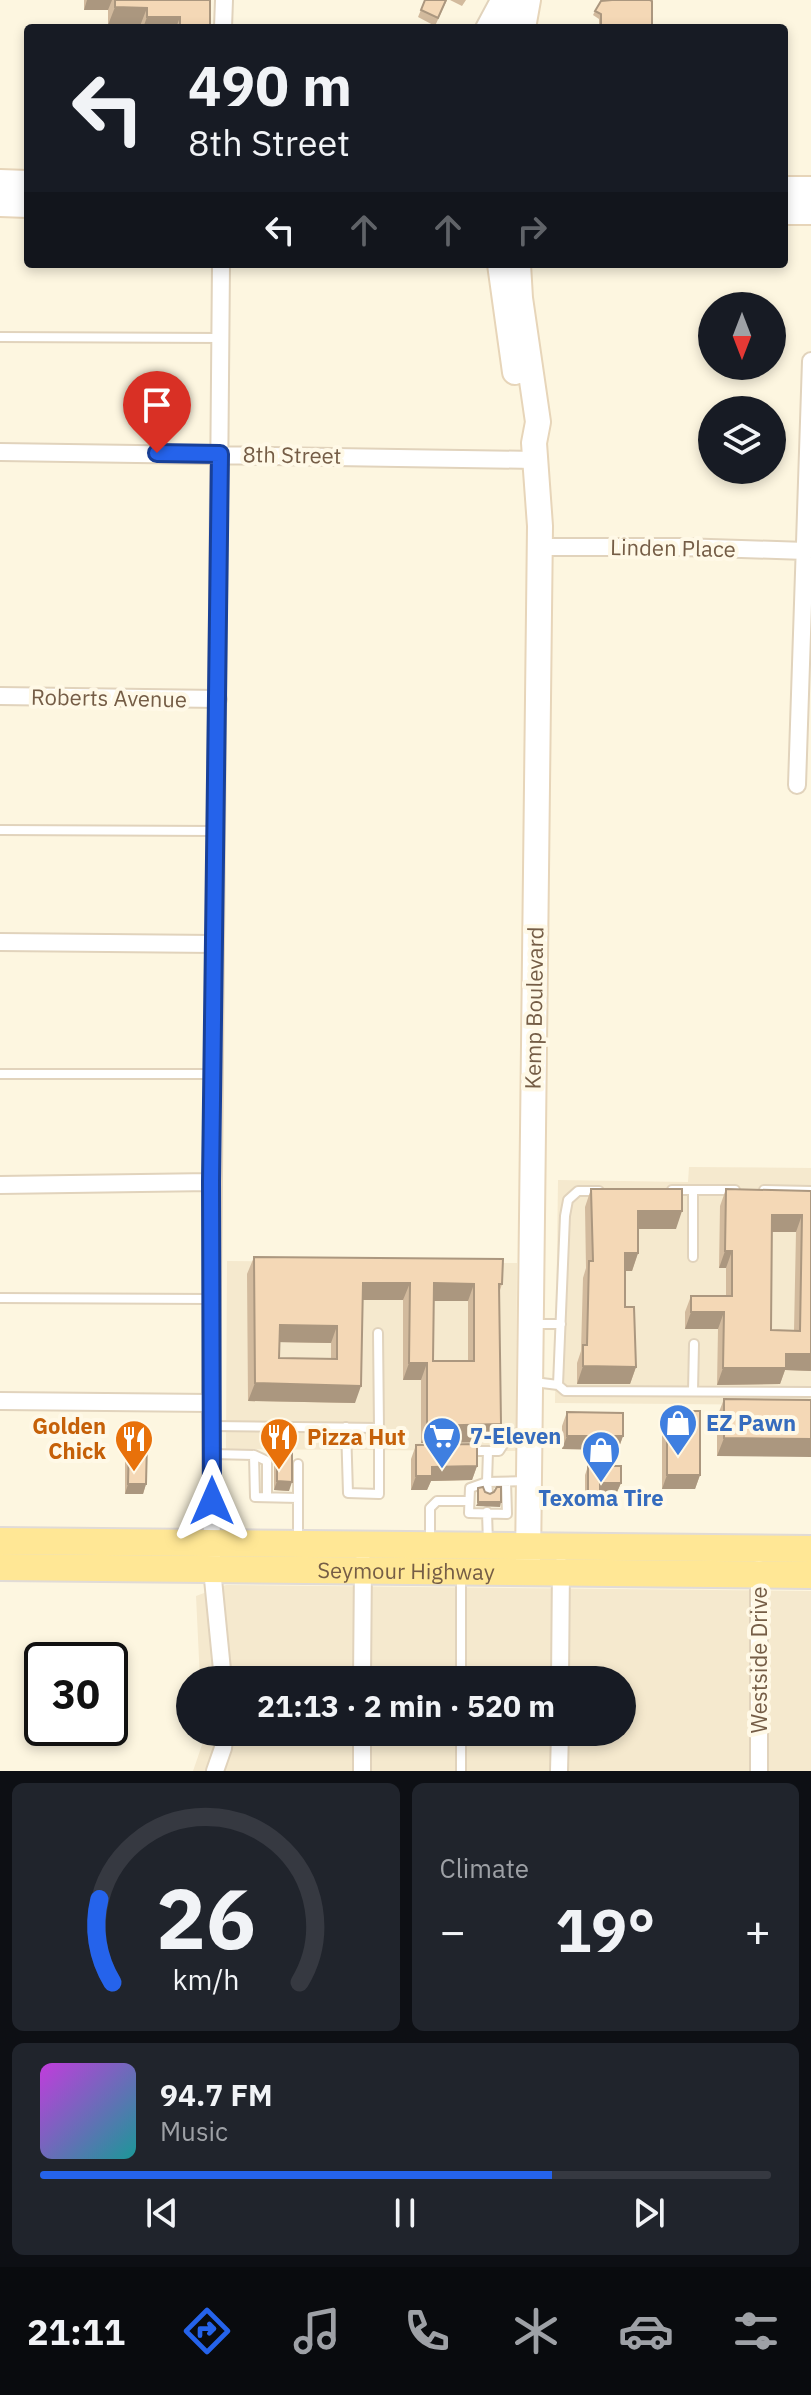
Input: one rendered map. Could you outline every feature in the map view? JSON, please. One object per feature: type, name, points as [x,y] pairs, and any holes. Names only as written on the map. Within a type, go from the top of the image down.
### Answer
[{"type":"main road","points":[[503,24],[508,0]]},
{"type":"main road","points":[[524,24],[528,0]]},
{"type":"main road","points":[[0,182],[24,183]]},
{"type":"main road","points":[[788,189],[811,189]]},
{"type":"main road","points":[[0,204],[24,205]]},
{"type":"main road","points":[[788,212],[811,212]]},
{"type":"main road","name":"Kemp Boulevard","points":[[500,268],[524,420],[534,451]]},
{"type":"main road","name":"Kemp Boulevard","points":[[518,268],[538,422],[534,451],[539,547],[529,1433],[517,1482],[528,1546],[527,1573]]},
{"type":"main road","name":"Seymour Highway","points":[[0,1541],[212,1556],[363,1572],[811,1575]]},
{"type":"main road","name":"Seymour Highway","points":[[0,1567],[212,1556],[298,1544],[811,1549]]},
{"type":"street","points":[[223,24],[224,0]]},
{"type":"street","points":[[486,24],[499,0]]},
{"type":"street","points":[[221,268],[211,1426],[212,1556],[222,1666]]},
{"type":"street","points":[[797,785],[811,361]]},
{"type":"street","name":"8th Street","points":[[0,452],[220,454],[534,451]]},
{"type":"street","name":"Linden Place","points":[[539,547],[806,551]]},
{"type":"street","name":"Roberts Avenue","points":[[0,696],[218,699]]},
{"type":"street","points":[[0,942],[214,944]]},
{"type":"street","points":[[0,1185],[211,1182]]},
{"type":"street","points":[[0,1401],[211,1403]]},
{"type":"street","points":[[362,1666],[363,1545]]},
{"type":"street","points":[[560,1666],[561,1546]]},
{"type":"street","name":"Westside Drive","points":[[759,1548],[759,1771]]},
{"type":"street","points":[[215,1771],[223,1746]]},
{"type":"street","points":[[362,1746],[362,1771]]},
{"type":"street","points":[[559,1771],[560,1746]]},
{"type":"lane","points":[[0,337],[220,338]]},
{"type":"lane","points":[[0,830],[216,831]]},
{"type":"lane","points":[[0,1074],[214,1074]]},
{"type":"lane","points":[[664,1190],[811,1191]]},
{"type":"lane","points":[[693,1190],[693,1257]]},
{"type":"lane","points":[[558,1385],[568,1200],[578,1191],[607,1191]]},
{"type":"lane","points":[[0,1298],[211,1299]]},
{"type":"lane","points":[[530,1325],[561,1324]]},
{"type":"lane","points":[[346,1427],[348,1493],[379,1494],[378,1333]]},
{"type":"lane","points":[[693,1391],[694,1344]]},
{"type":"lane","points":[[529,1381],[558,1385],[565,1391],[811,1392]]},
{"type":"lane","points":[[211,1426],[379,1428]]},
{"type":"lane","points":[[460,1451],[499,1451],[510,1434],[529,1433]]},
{"type":"lane","points":[[487,1487],[488,1451]]},
{"type":"lane","points":[[212,1454],[254,1455],[255,1497],[298,1498]]},
{"type":"lane","points":[[298,1464],[298,1544]]},
{"type":"lane","points":[[517,1482],[507,1514],[469,1513],[470,1488],[517,1482]]},
{"type":"lane","points":[[430,1545],[430,1508],[437,1501],[469,1501]]},
{"type":"lane","points":[[488,1514],[488,1545]]},
{"type":"lane","points":[[461,1572],[461,1666]]},
{"type":"lane","points":[[461,1746],[461,1771]]},
{"type":"shaded area","points":[[689,1167],[811,1168],[811,1405],[555,1403],[558,1180],[688,1182]]},
{"type":"shaded area","points":[[227,1261],[517,1263],[516,1451],[226,1449]]},
{"type":"shaded area","points":[[226,1585],[811,1591],[811,1771],[193,1771],[202,1746],[636,1746],[636,1666],[199,1666],[196,1596]]},
{"type":"building","points":[[115,0],[210,0],[210,24],[180,24],[180,17],[147,17],[147,8],[115,7]]},
{"type":"building","points":[[425,0],[446,0],[438,18],[421,10]]},
{"type":"building","points":[[650,0],[652,24],[601,24],[601,14],[595,11],[601,1]]},
{"type":"building","points":[[591,1189],[682,1189],[682,1211],[638,1211],[638,1253],[625,1253],[625,1307],[634,1307],[636,1367],[583,1366],[583,1345],[587,1345],[589,1261],[593,1261]]},
{"type":"building","points":[[726,1189],[811,1191],[811,1354],[786,1354],[786,1368],[723,1368],[724,1312],[691,1312],[691,1296],[732,1296],[732,1251],[725,1251]],"holes":[[[772,1215],[802,1215],[800,1331],[771,1330]]]},
{"type":"building","points":[[254,1257],[503,1259],[502,1284],[499,1284],[501,1424],[427,1426],[427,1363],[409,1363],[410,1283],[363,1283],[361,1386],[255,1383]],"holes":[[[434,1283],[474,1284],[474,1361],[433,1361]],[[280,1325],[337,1326],[337,1359],[279,1358]]]},
{"type":"building","points":[[724,1399],[811,1400],[811,1439],[724,1438]]},
{"type":"building","name":"EZ Pawn","points":[[667,1411],[700,1411],[700,1475],[667,1475]]},
{"type":"building","points":[[567,1412],[623,1413],[623,1436],[567,1436]]},
{"type":"building","points":[[273,1442],[292,1442],[292,1482],[277,1481],[277,1452]]},
{"type":"building","name":"Golden Chick","points":[[129,1443],[147,1443],[146,1484],[128,1484]]},
{"type":"building","points":[[477,1444],[477,1466],[432,1467],[432,1476],[416,1476],[416,1445]]},
{"type":"building","points":[[588,1466],[621,1466],[621,1483],[600,1483],[600,1497],[588,1497]]},
{"type":"building","points":[[483,1487],[490,1494],[501,1487],[501,1502],[478,1502],[478,1488]]},
{"type":"place","name":"EZ Pawn","points":[[678,1457]]},
{"type":"place","name":"7-Eleven","points":[[442,1470]]},
{"type":"place","name":"Pizza Hut","points":[[279,1471]]},
{"type":"place","name":"Golden Chick","points":[[134,1473]]},
{"type":"place","name":"Texoma Tire","points":[[601,1484]]},
{"type":"route","points":[[157,453],[220,454],[211,1182],[212,1501]]}]
